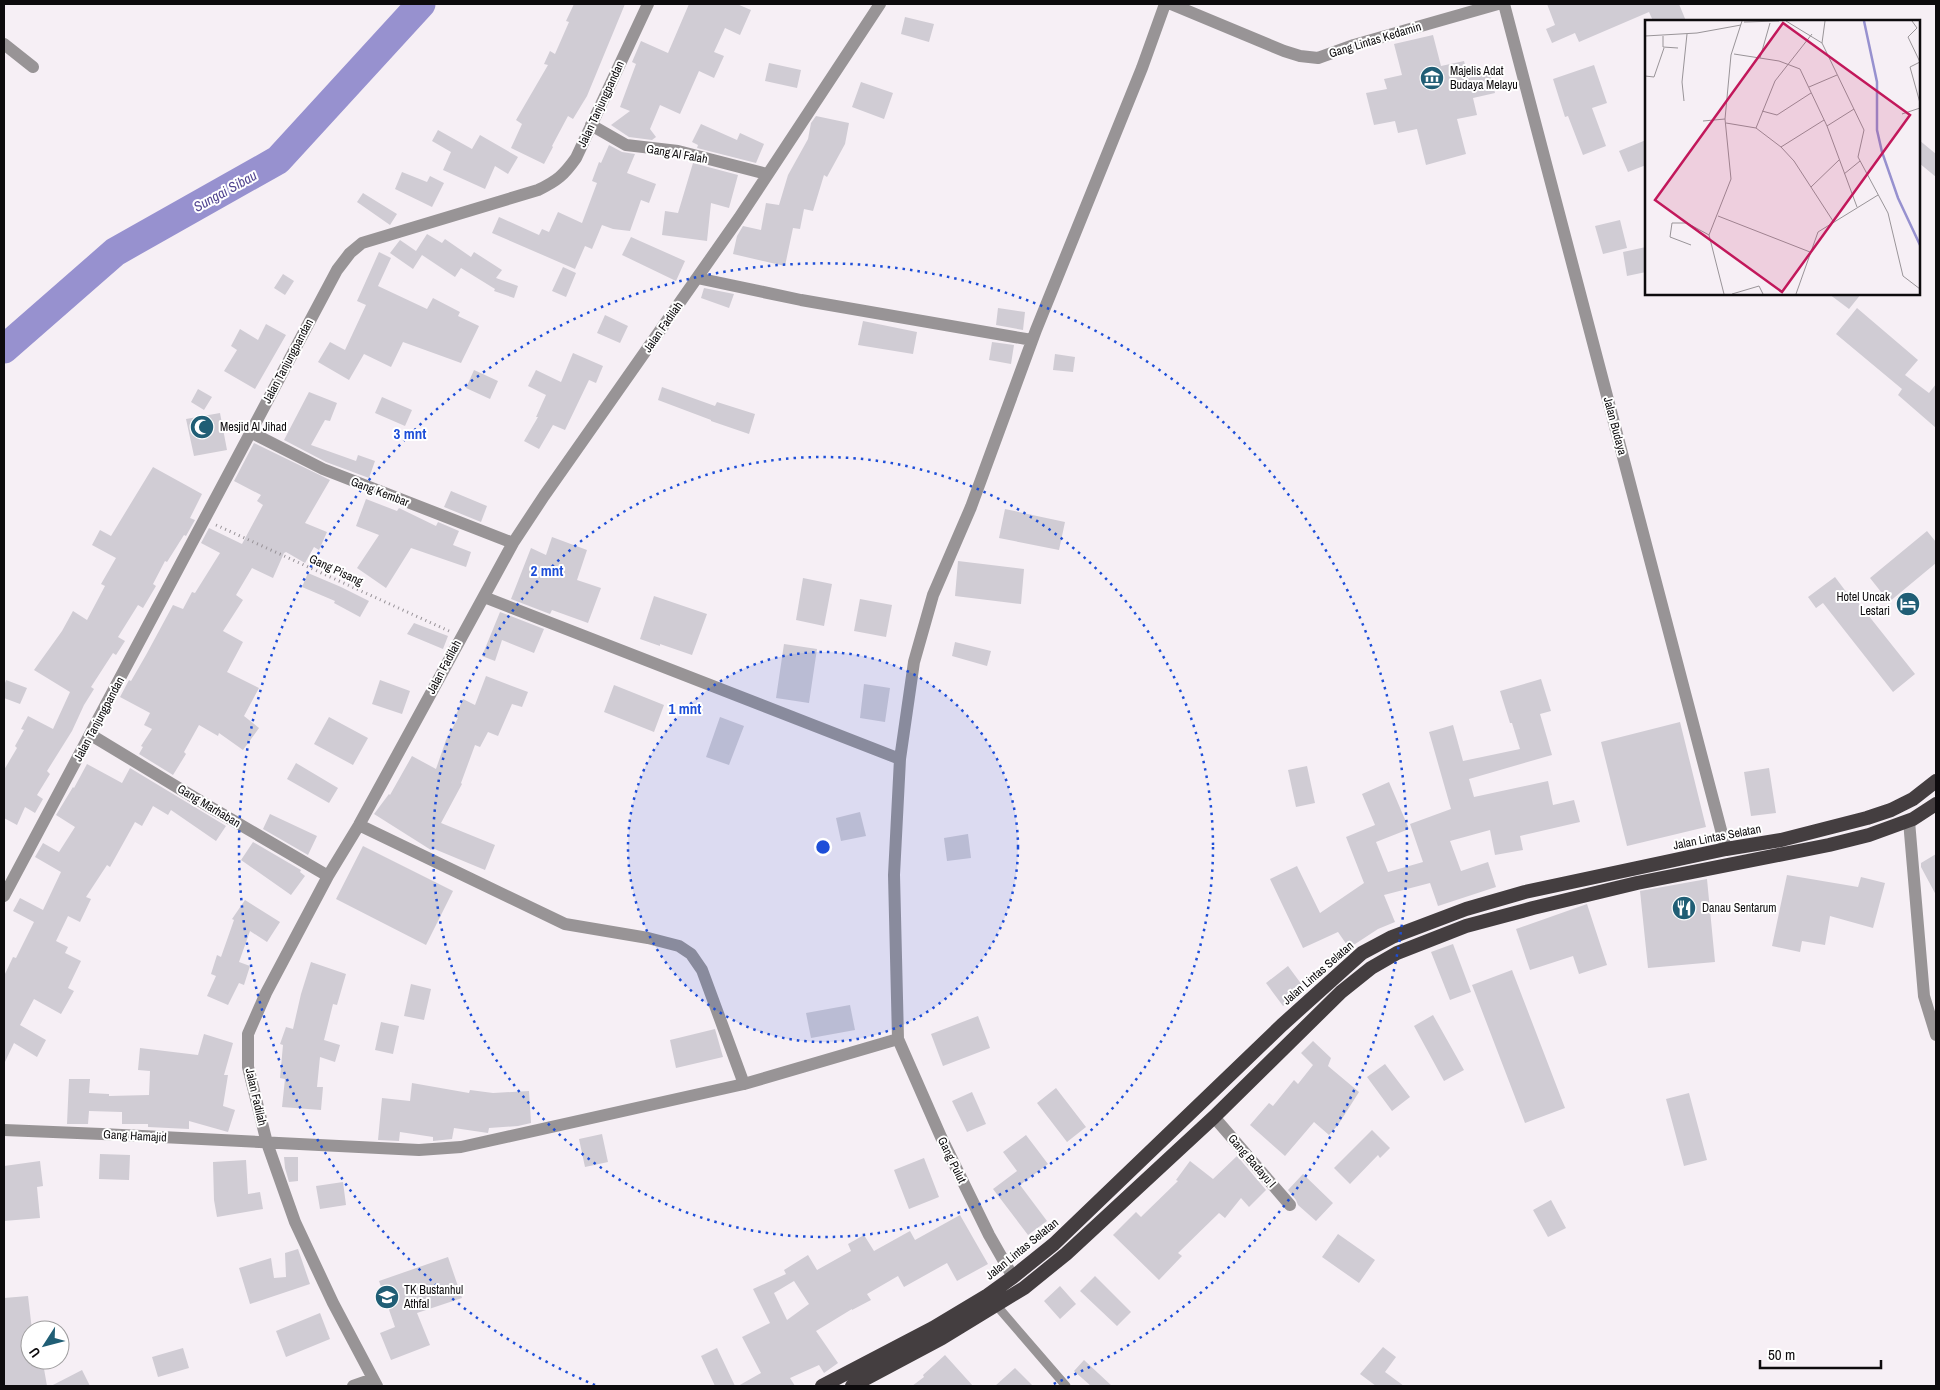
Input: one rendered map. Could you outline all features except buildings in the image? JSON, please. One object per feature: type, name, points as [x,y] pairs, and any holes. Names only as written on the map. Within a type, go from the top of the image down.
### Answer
[{"type":"highway","name":"Jalan Lintas Selatan","points":[[822,1386],[934,1328],[1013,1277],[1054,1244],[1282,1025],[1362,953],[1392,937],[1466,909],[1525,892],[1726,849],[1781,840],[1867,818],[1891,810],[1913,799],[1936,781]]},
{"type":"highway","points":[[852,1386],[942,1338],[1024,1288],[1066,1254],[1138,1188],[1214,1117],[1341,992],[1371,968],[1397,953],[1466,926],[1533,908],[1637,883],[1869,836],[1909,821],[1936,804]]},
{"type":"highway","points":[[1126,1175],[1138,1188]]},
{"type":"street","name":"Jalan Tanjungpandan","points":[[4,896],[337,270],[350,253],[362,243],[538,190],[557,181],[567,172],[576,158],[648,4]]},
{"type":"street","name":"Jalan Fadilah","points":[[375,1383],[333,1303],[295,1222],[267,1143],[248,1067],[248,1034],[266,993],[328,876],[359,825],[513,543],[697,278],[880,4]]},
{"type":"street","points":[[898,1039],[894,875],[900,759],[914,662],[933,595],[971,507],[1032,340],[1142,68],[1165,4]]},
{"type":"street","name":"Gang Lintas Kedamin","points":[[1171,4],[1284,51],[1300,56],[1318,58],[1354,45],[1498,4]]},
{"type":"street","name":"Jalan Budaya","points":[[1504,4],[1726,849]]},
{"type":"street","points":[[4,44],[33,67]]},
{"type":"street","name":"Gang Al Falah","points":[[591,125],[626,145],[678,151],[767,174]]},
{"type":"street","points":[[697,278],[801,300],[1032,340]]},
{"type":"street","name":"Gang Kembar","points":[[250,432],[323,469],[513,543]]},
{"type":"street","points":[[484,596],[900,759]]},
{"type":"street","name":"Gang Marhaban","points":[[91,735],[328,876]]},
{"type":"street","points":[[1909,821],[1924,996],[1936,1035]]},
{"type":"street","points":[[359,825],[564,924],[648,938],[679,946],[691,954],[702,970],[744,1084]]},
{"type":"street","name":"Gang Hamajid","points":[[4,1130],[419,1150],[461,1147],[744,1084],[898,1039]]},
{"type":"street","name":"Gang Pulut","points":[[898,1039],[941,1137],[989,1235],[1013,1277]]},
{"type":"street","name":"Gang Badayu I","points":[[1214,1117],[1290,1205]]},
{"type":"street","points":[[353,1386],[375,1383]]},
{"type":"lane","points":[[996,1306],[1066,1386]]},
{"type":"path","name":"Gang Pisang","points":[[204,519],[461,636]]},
{"type":"waterway","name":"Sungai Sibau","points":[[4,349],[115,252],[278,160],[421,4]]},
{"type":"place","name":"Majelis Adat Budaya Melayu","points":[[1432,78]]},
{"type":"place","name":"Mesjid Al Jihad","points":[[202,427]]},
{"type":"place","name":"Hotel Uncak Lestari","points":[[1908,604]]},
{"type":"place","name":"Danau Sentarum","points":[[1684,908]]},
{"type":"place","name":"TK Bustanhul Athfal","points":[[387,1297]]}]
